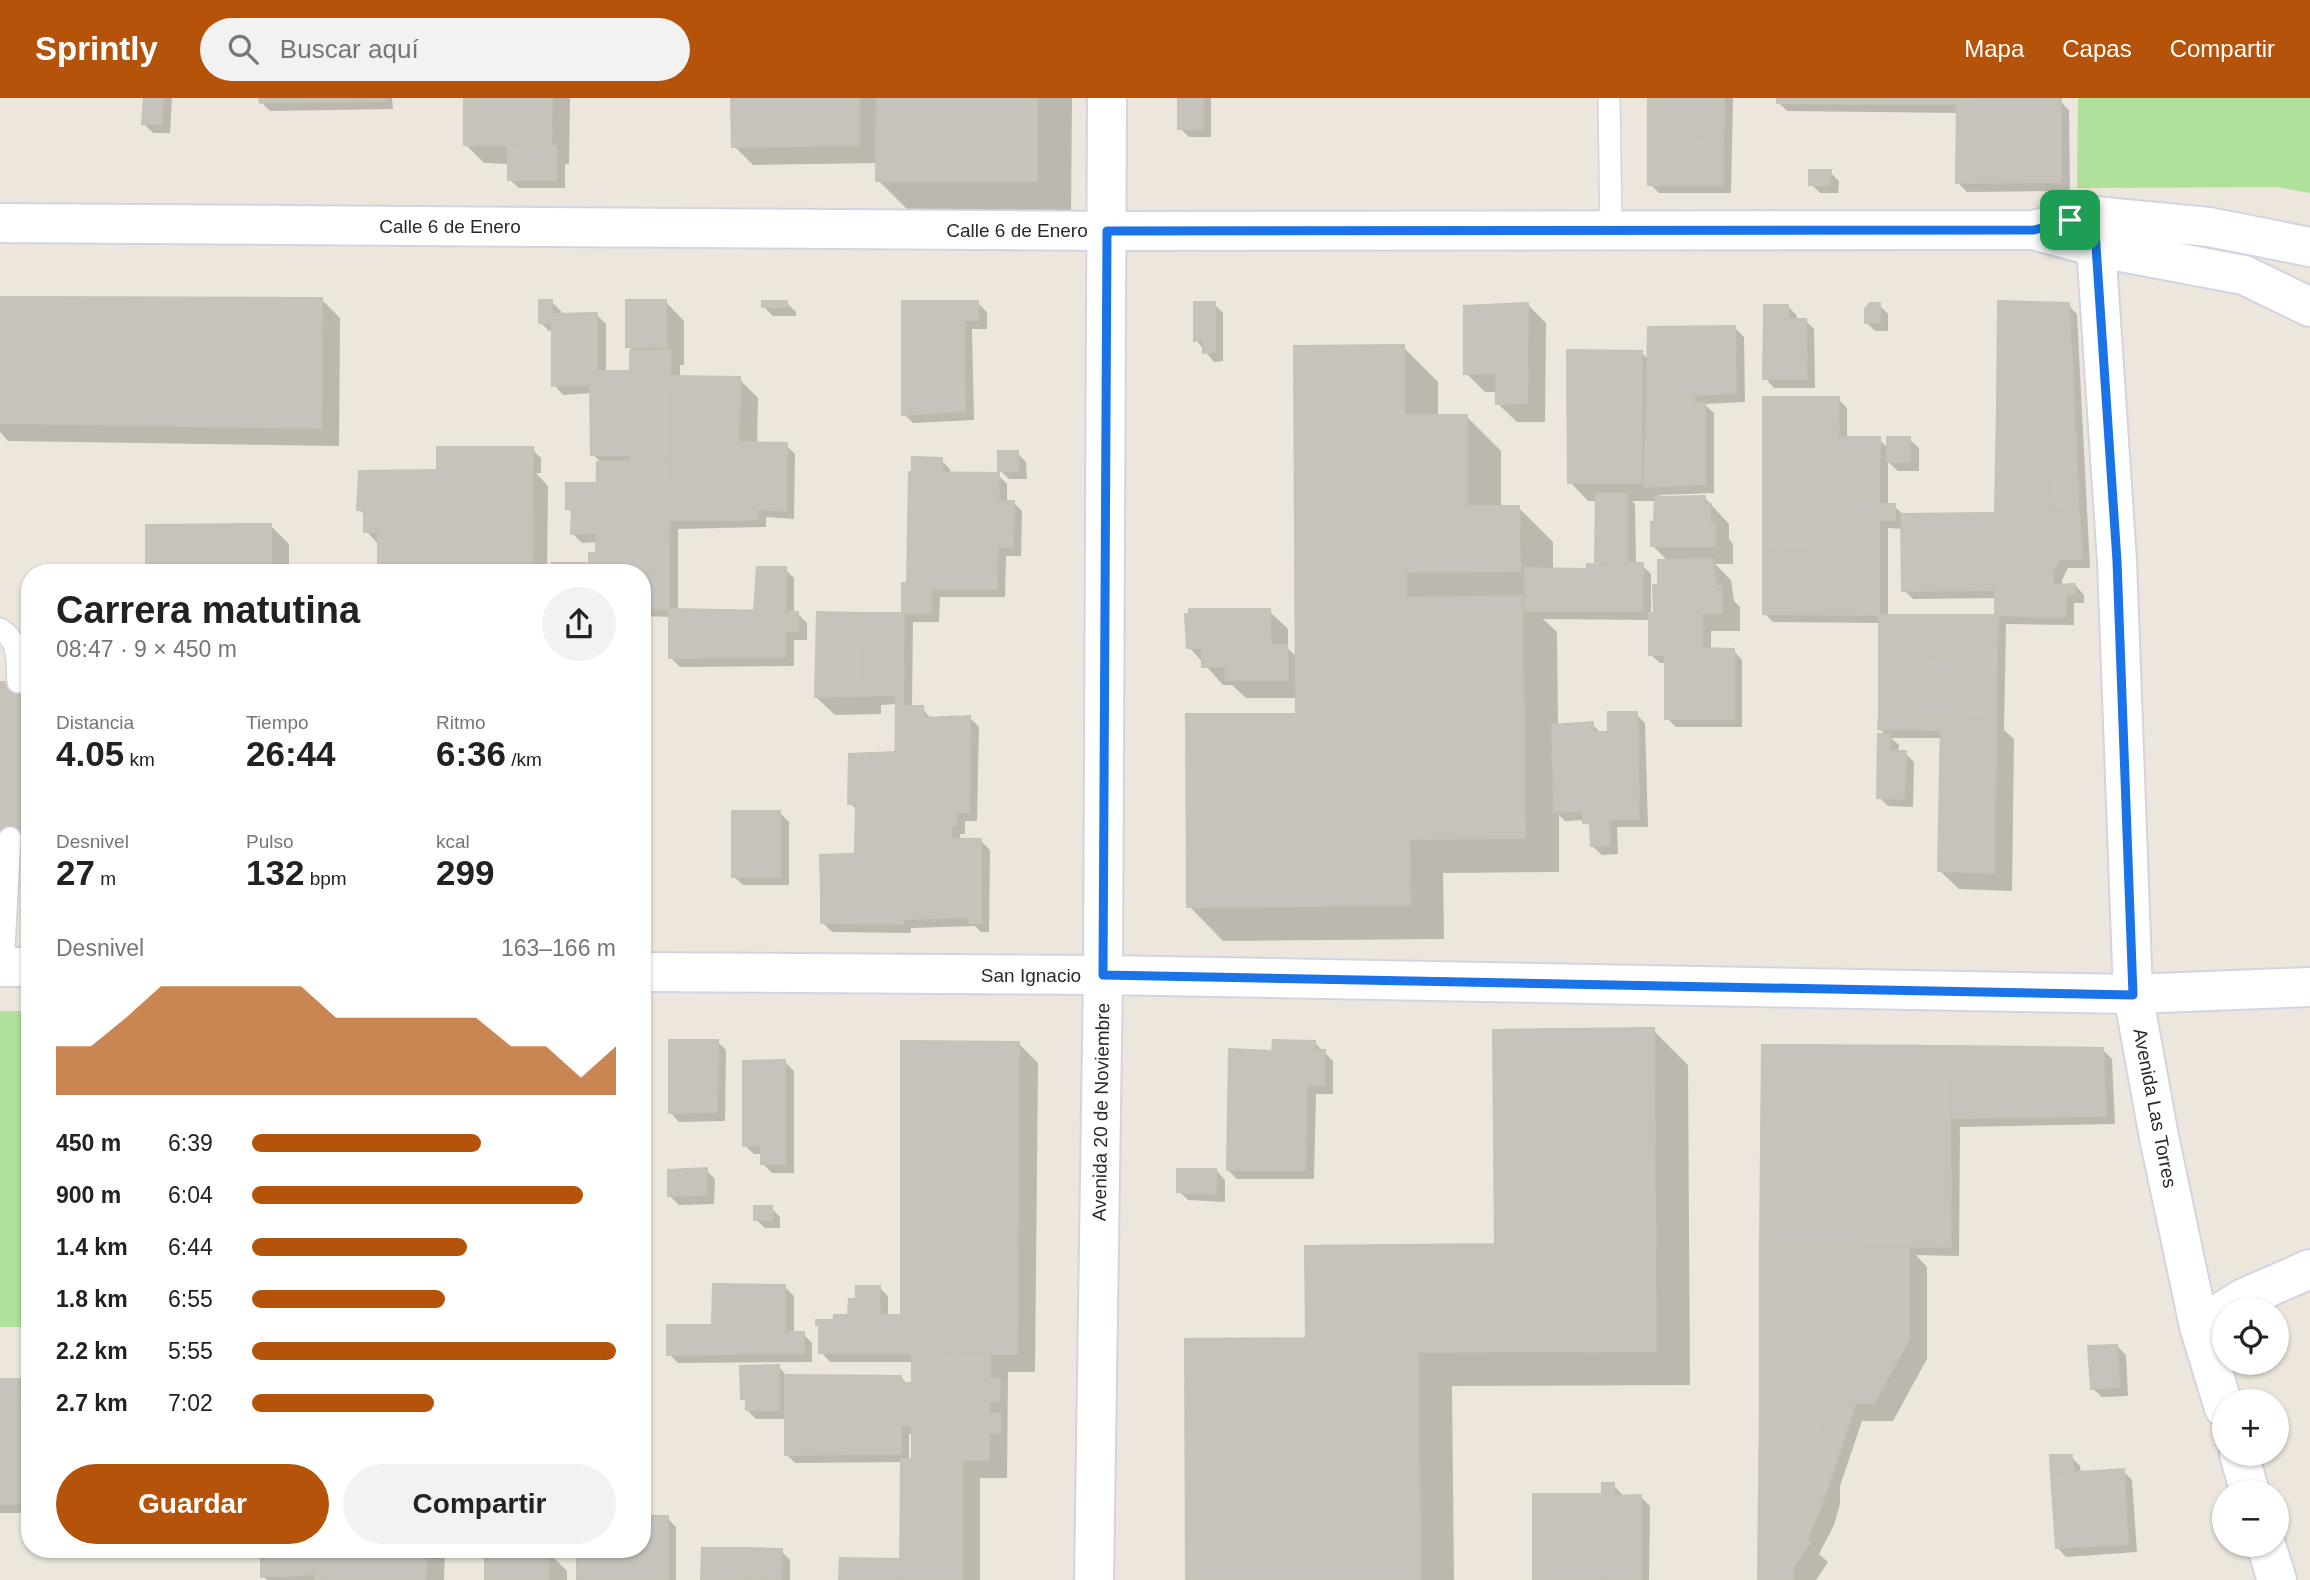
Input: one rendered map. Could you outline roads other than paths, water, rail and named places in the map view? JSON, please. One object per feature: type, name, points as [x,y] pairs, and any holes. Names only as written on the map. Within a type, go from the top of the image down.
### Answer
[{"type":"street","name":"Avenida 20 de Noviembre","points":[[1094,1580],[1103,975],[1107,98]]},
{"type":"street","name":"Calle 6 de Enero","points":[[0,223],[1107,231],[1611,231],[2034,230],[2070,220],[2094,232]]},
{"type":"street","points":[[2094,232],[2209,227],[2310,247]]},
{"type":"street","points":[[2094,232],[2244,275],[2310,307]]},
{"type":"street","name":"Avenida Las Torres","points":[[2094,232],[2117,561],[2133,995],[2159,1138],[2199,1326],[2218,1389]]},
{"type":"street","name":"San Ignacio","points":[[651,972],[1103,975],[2133,995],[2310,987]]},
{"type":"street","points":[[2199,1326],[2244,1298],[2310,1269]]},
{"type":"street","points":[[2270,1557],[2277,1580]]},
{"type":"lane","points":[[1609,98],[1611,231]]},
{"type":"lane","points":[[0,629],[11,636],[15,643],[18,682]]},
{"type":"lane","points":[[10,838],[11,967]]}]
